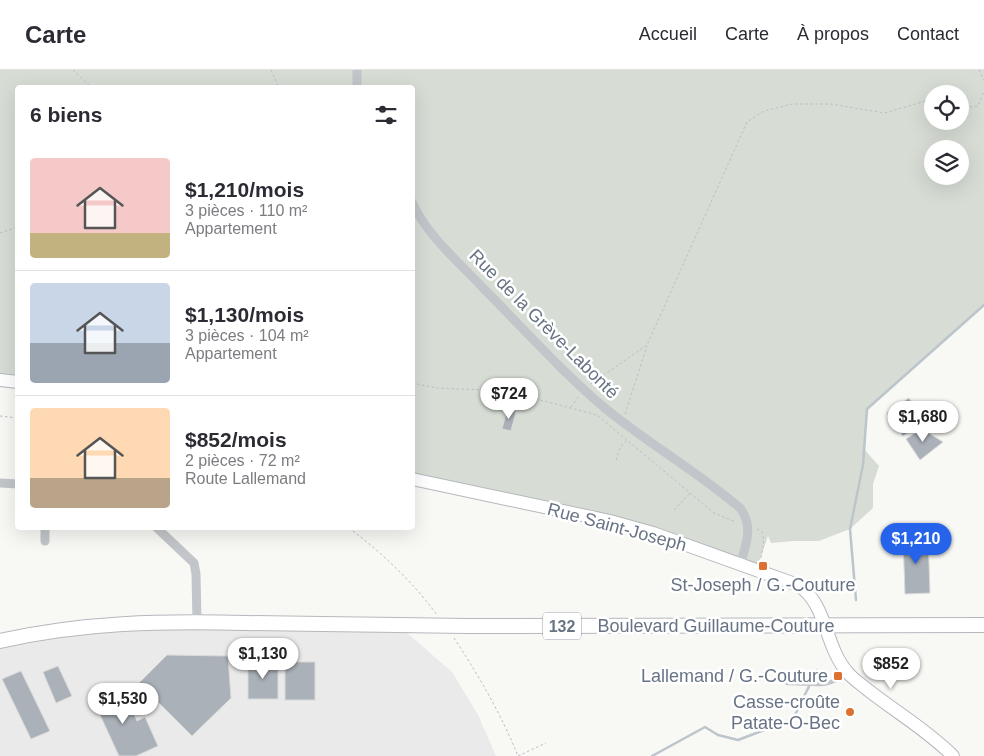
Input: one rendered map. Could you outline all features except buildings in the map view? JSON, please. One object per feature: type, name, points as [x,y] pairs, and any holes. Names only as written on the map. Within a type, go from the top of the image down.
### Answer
[{"type":"main road","name":"Boulevard Guillaume-Couture","points":[[0,642],[35,634],[104,624],[197,622],[467,626],[984,626]]},
{"type":"street","points":[[357,70],[357,85]]},
{"type":"street","name":"Rue de la Grève-Labonté","points":[[415,208],[429,230],[461,265],[583,390],[729,499],[746,516],[749,527]]},
{"type":"street","points":[[0,380],[15,382]]},
{"type":"street","name":"Rue Saint-Joseph","points":[[415,480],[636,528],[798,585],[807,591],[814,600],[837,658],[848,674]]},
{"type":"street","points":[[0,483],[15,484]]},
{"type":"street","points":[[740,565],[748,540],[749,527]]},
{"type":"street","points":[[44,541],[45,530]]},
{"type":"street","points":[[159,530],[194,563],[197,622]]},
{"type":"street","points":[[848,674],[923,730],[952,756]]},
{"type":"lane","points":[[787,683],[825,685],[848,674]]},
{"type":"path","points":[[73,70],[89,85]]},
{"type":"path","points":[[271,70],[278,85]]},
{"type":"path","points":[[979,70],[984,80]]},
{"type":"path","points":[[969,107],[978,106],[984,91]]},
{"type":"path","points":[[623,421],[647,345],[747,122],[764,111],[792,104],[830,104],[885,113],[924,101]]},
{"type":"path","points":[[0,234],[15,228]]},
{"type":"path","points":[[571,407],[583,390],[647,345]]},
{"type":"path","points":[[415,384],[437,388],[506,391],[597,415],[642,454],[670,474],[714,513],[759,529],[763,533],[764,548],[756,571]]},
{"type":"path","points":[[0,416],[15,418]]},
{"type":"path","points":[[616,460],[621,446],[627,440]]},
{"type":"path","points":[[674,510],[691,493]]},
{"type":"path","points":[[518,756],[546,743]]},
{"type":"shaded area","points":[[0,70],[984,70],[984,305],[867,409],[864,449],[879,466],[873,484],[873,508],[850,529],[819,541],[771,543],[768,536],[756,571],[653,533],[415,479],[415,85],[15,85],[15,382],[0,380]]},
{"type":"shaded area","points":[[398,625],[452,672],[478,715],[496,756],[0,756],[0,641],[64,629]]},
{"type":"waterway","points":[[856,600],[850,529],[863,465],[867,409],[984,305]]},
{"type":"waterway","points":[[652,756],[705,727],[718,735],[738,740],[793,719],[817,670]]},
{"type":"place","name":"St-Joseph / G.-Couture","points":[[763,566]]},
{"type":"place","name":"Lallemand / G.-Couture","points":[[838,676]]},
{"type":"place","name":"Casse-croûte Patate-O-Bec","points":[[850,712]]}]
